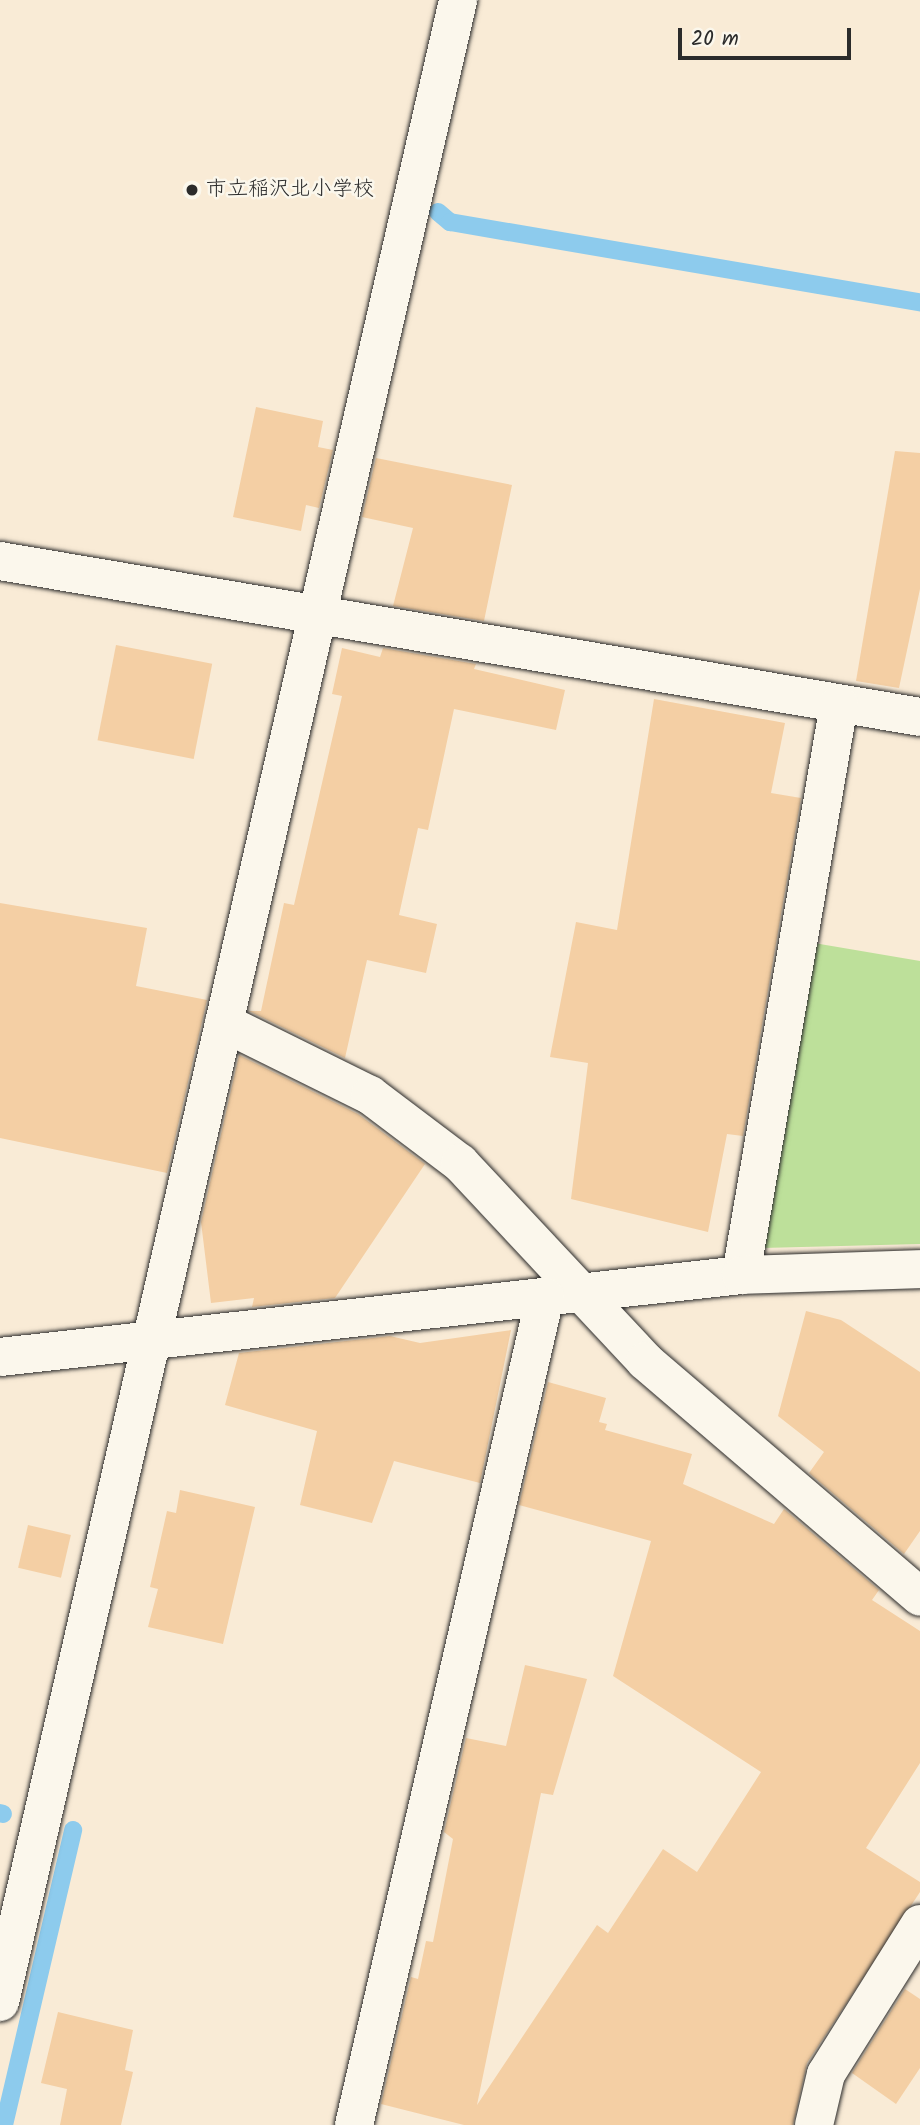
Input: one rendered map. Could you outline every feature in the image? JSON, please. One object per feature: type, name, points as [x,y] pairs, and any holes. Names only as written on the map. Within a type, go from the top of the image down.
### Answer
[{"type":"street","points":[[0,2002],[458,0]]},
{"type":"street","points":[[0,561],[920,717]]},
{"type":"street","points":[[741,1275],[839,704]]},
{"type":"street","points":[[224,1023],[370,1095],[460,1163],[562,1296],[645,1361],[920,1597]]},
{"type":"street","points":[[0,1357],[151,1345],[741,1275],[920,1269]]},
{"type":"street","points":[[354,2125],[562,1296]]},
{"type":"street","points":[[814,2125],[826,2074],[906,1974],[920,1924]]},
{"type":"green space","points":[[814,943],[920,961],[920,1244],[762,1248]]},
{"type":"building","points":[[256,407],[323,421],[318,447],[333,450],[319,508],[306,505],[301,531],[233,517]]},
{"type":"building","points":[[895,451],[920,453],[920,589],[899,688],[856,681]]},
{"type":"building","points":[[376,458],[512,485],[484,621],[393,606],[413,528],[362,517]]},
{"type":"building","points":[[116,645],[212,664],[194,759],[97,740]]},
{"type":"building","points":[[342,648],[380,657],[383,648],[476,664],[474,669],[565,690],[556,730],[454,709],[428,830],[418,828],[399,915],[437,924],[426,973],[367,960],[345,1058],[249,1011],[261,1011],[284,903],[294,905],[342,696],[332,694]]},
{"type":"building","points":[[654,699],[785,723],[771,793],[801,798],[743,1136],[727,1134],[708,1232],[571,1199],[588,1063],[550,1057],[576,922],[617,930]]},
{"type":"building","points":[[0,903],[147,928],[136,986],[207,1000],[167,1173],[0,1138]]},
{"type":"building","points":[[239,1055],[358,1114],[425,1164],[335,1298],[252,1307],[254,1298],[211,1303],[201,1222]]},
{"type":"building","points":[[806,1311],[841,1320],[920,1372],[920,1531],[904,1554],[809,1473],[824,1452],[778,1416]]},
{"type":"building","points":[[511,1330],[480,1483],[394,1461],[372,1523],[300,1505],[317,1431],[225,1405],[239,1353],[390,1336],[420,1343]]},
{"type":"building","points":[[548,1382],[606,1398],[599,1422],[607,1424],[605,1430],[692,1454],[683,1484],[774,1524],[784,1509],[879,1590],[872,1600],[920,1631],[920,1763],[866,1848],[920,1882],[920,1892],[807,2063],[793,2125],[464,2125],[381,2104],[411,1977],[418,1979],[426,1941],[433,1942],[453,1839],[444,1832],[466,1738],[506,1746],[525,1665],[587,1679],[553,1795],[541,1793],[477,2105],[597,1925],[608,1933],[663,1849],[697,1872],[761,1772],[613,1676],[651,1541],[519,1505]]},
{"type":"building","points":[[180,1490],[255,1507],[223,1644],[148,1627],[158,1589],[150,1587],[167,1511],[176,1513]]},
{"type":"building","points":[[28,1525],[71,1535],[61,1578],[18,1568]]},
{"type":"building","points":[[905,1989],[920,1999],[920,2068],[896,2104],[852,2073]]},
{"type":"building","points":[[58,2012],[133,2030],[125,2070],[133,2072],[121,2125],[60,2125],[67,2089],[41,2083]]},
{"type":"waterway","points":[[438,212],[450,222],[920,302]]},
{"type":"waterway","points":[[4,2125],[73,1830]]},
{"type":"place","name":"市立稲沢北小学校","points":[[192,190]]}]
